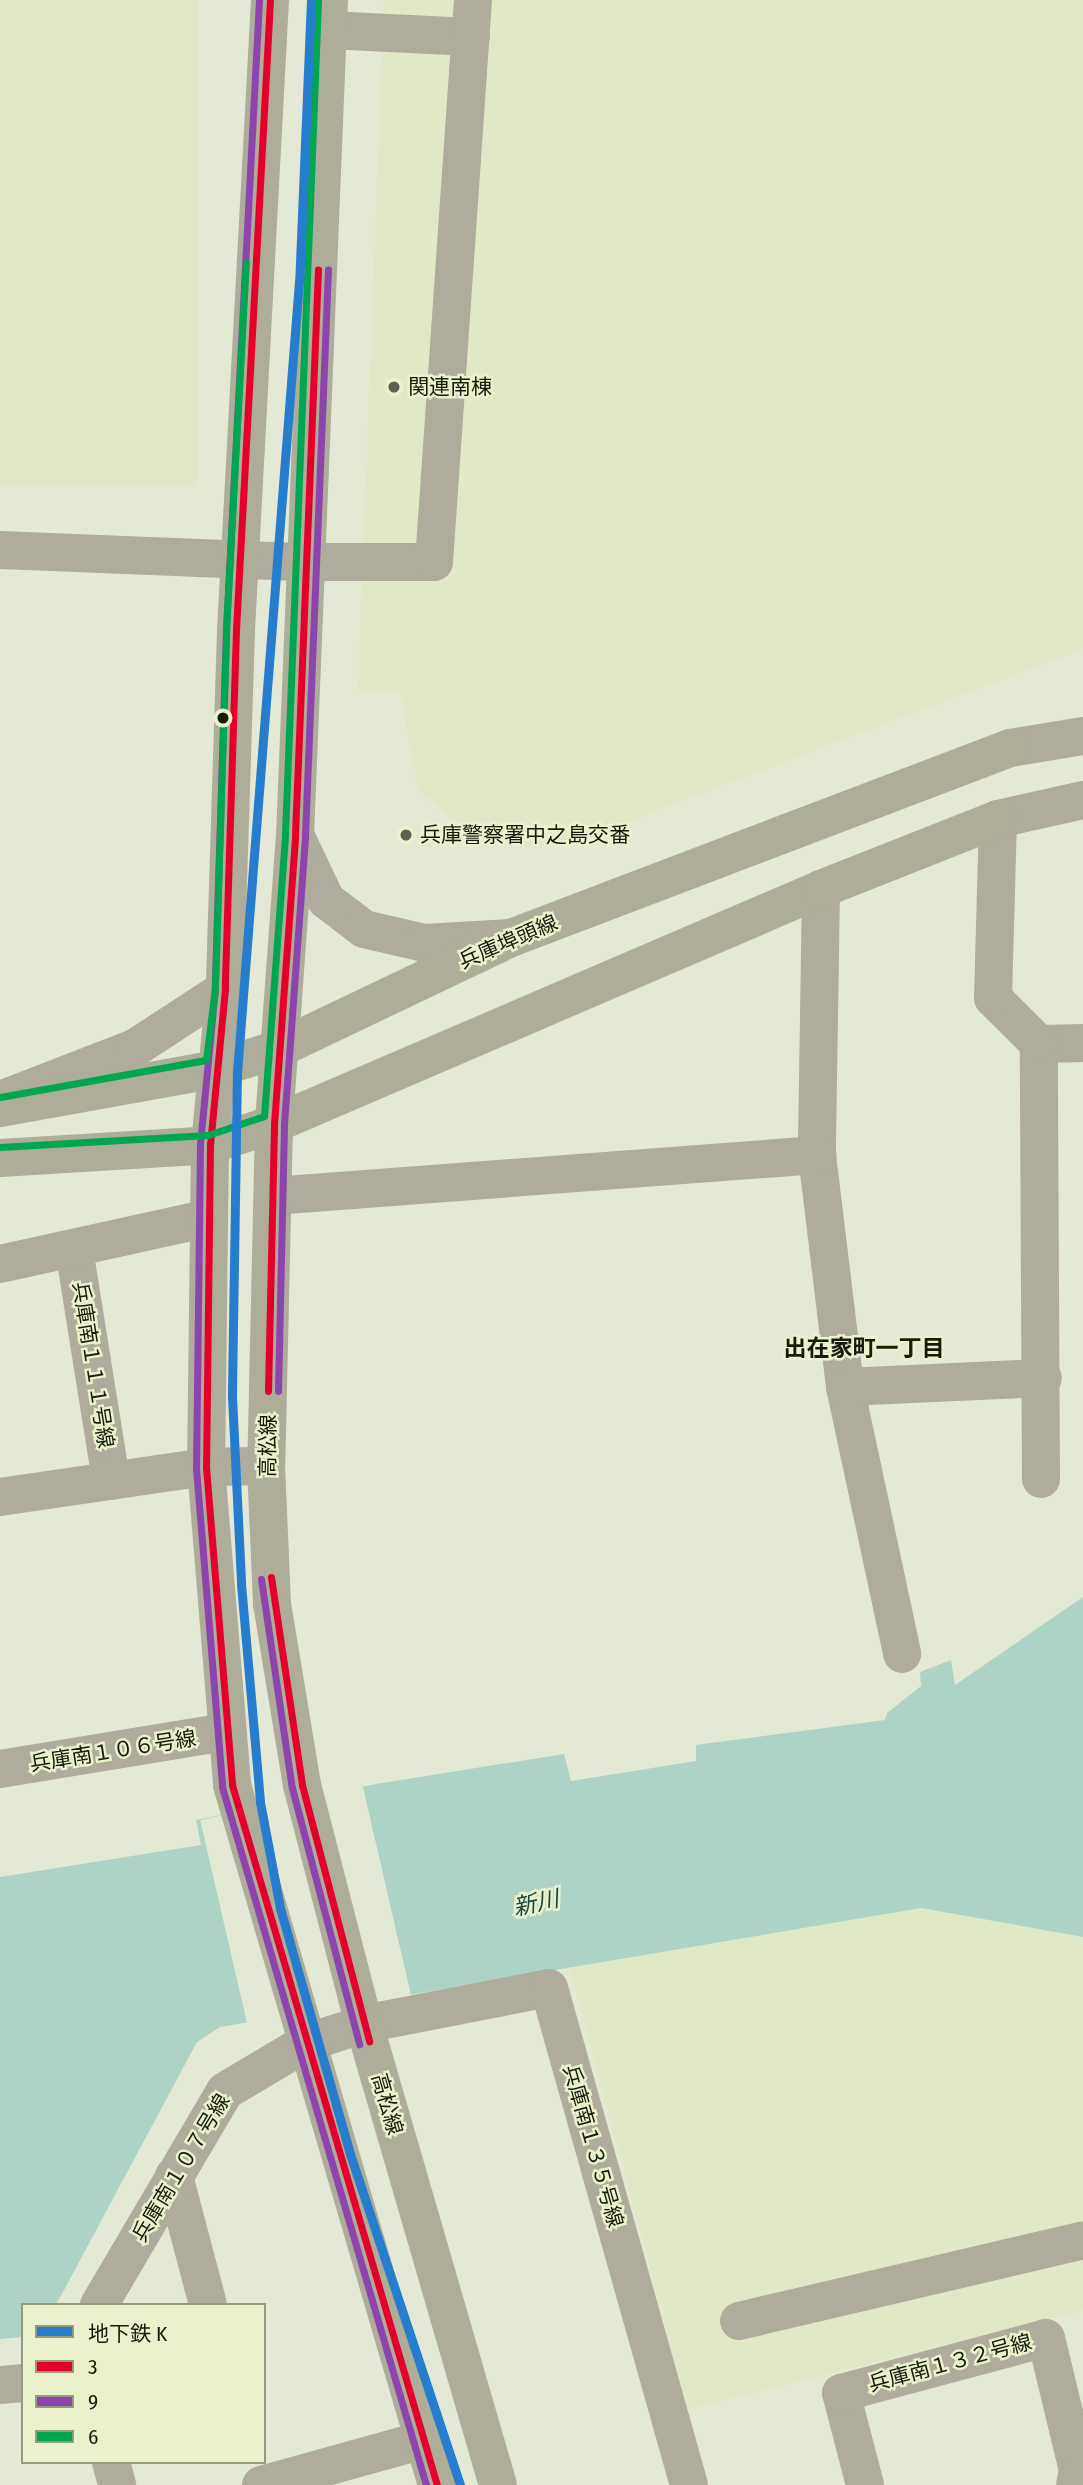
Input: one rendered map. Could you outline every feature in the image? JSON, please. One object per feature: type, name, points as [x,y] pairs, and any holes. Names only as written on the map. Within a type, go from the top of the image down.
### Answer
[{"type":"main road","points":[[270,0],[242,559],[225,989],[210,1145],[206,1467],[232,1785],[437,2485]]},
{"type":"main road","name":"高松線","points":[[329,15],[304,562],[295,835],[274,1124],[266,1466],[272,1604],[302,1785],[362,2016],[498,2485]]},
{"type":"main road","name":"兵庫埠頭線","points":[[0,1108],[216,1069],[278,1049],[511,938],[1010,748]]},
{"type":"main road","points":[[0,1158],[210,1145],[274,1124],[821,889],[998,819]]},
{"type":"street","points":[[0,550],[304,562],[434,562],[472,19],[329,15]]},
{"type":"street","points":[[1010,748],[1083,736]]},
{"type":"street","points":[[1041,1479],[1043,1378],[1040,1044],[993,998],[998,819],[1083,800]]},
{"type":"street","points":[[295,835],[326,900],[364,929],[424,943],[511,938]]},
{"type":"street","points":[[821,889],[817,1155],[845,1387],[902,1654]]},
{"type":"street","points":[[0,1100],[135,1048],[225,989]]},
{"type":"street","points":[[1040,1044],[1083,1043]]},
{"type":"street","points":[[273,1196],[817,1155]]},
{"type":"street","points":[[0,1264],[209,1218]]},
{"type":"street","name":"兵庫南１１１号線","points":[[74,1249],[111,1480]]},
{"type":"street","points":[[845,1387],[1043,1378]]},
{"type":"street","points":[[0,1497],[206,1467],[266,1466]]},
{"type":"street","name":"兵庫南１０６号線","points":[[0,1769],[227,1732]]},
{"type":"street","name":"兵庫南１３５号線","points":[[362,2016],[549,1988],[689,2485]]},
{"type":"street","name":"兵庫南１０７号線","points":[[100,2303],[225,2091],[304,2031],[362,2016]]},
{"type":"street","points":[[174,2176],[207,2303]]},
{"type":"street","points":[[739,2321],[1083,2240]]},
{"type":"street","name":"兵庫南１３２号線","points":[[865,2485],[841,2393],[1046,2338],[1078,2470],[1075,2485]]},
{"type":"street","points":[[0,2385],[21,2383]]},
{"type":"street","points":[[251,2464],[258,2485],[423,2440]]},
{"type":"street","points":[[112,2464],[117,2485]]},
{"type":"shaded area","points":[[0,0],[198,0],[198,486],[0,486]]},
{"type":"shaded area","points":[[384,0],[1083,0],[1083,649],[565,845],[509,847],[450,818],[418,789],[400,692],[358,691]]},
{"type":"shaded area","points":[[921,1908],[1083,1937],[1083,2310],[688,2409],[569,1967]]},
{"type":"water","name":"新川","points":[[1083,1597],[1083,1937],[921,1908],[220,2027],[197,2042],[57,2303],[21,2303],[21,2337],[0,2339],[0,1877],[201,1845],[196,1820],[376,1784],[564,1754],[571,1781],[696,1761],[696,1745],[885,1720],[887,1713],[921,1686],[920,1672],[951,1660],[955,1685]]},
{"type":"pier","points":[[362,1783],[411,1996],[250,2034],[200,1820]]},
{"type":"metro line","name":"K","points":[[311,0],[299,281],[237,1072],[232,1397],[241,1584],[260,1802],[280,1908],[350,2154],[460,2485]]},
{"type":"transit line","name":"9","points":[[259,0],[226,629],[215,988],[200,1145],[196,1468],[222,1787],[426,2485]]},
{"type":"transit line","name":"3","points":[[270,0],[236,630],[225,989],[210,1145],[206,1467],[232,1785],[437,2485]]},
{"type":"transit line","name":"6","points":[[0,1147],[208,1135],[264,1116],[285,834],[318,0]]},
{"type":"transit line","name":"6","points":[[0,1097],[206,1060],[215,988],[226,629],[246,263]]},
{"type":"transit line","name":"3","points":[[268,1391],[274,1124],[295,835],[318,269]]},
{"type":"transit line","name":"9","points":[[278,1391],[284,1124],[305,835],[328,269]]},
{"type":"transit line","name":"3","points":[[271,1577],[302,1785],[369,2041]]},
{"type":"transit line","name":"9","points":[[261,1579],[292,1788],[359,2044]]},
{"type":"place","name":"関連南棟","points":[[394,387]]},
{"type":"place","name":"兵庫警察署中之島交番","points":[[406,835]]},
{"type":"district","name":"出在家町一丁目","points":[[864,1348]]}]
